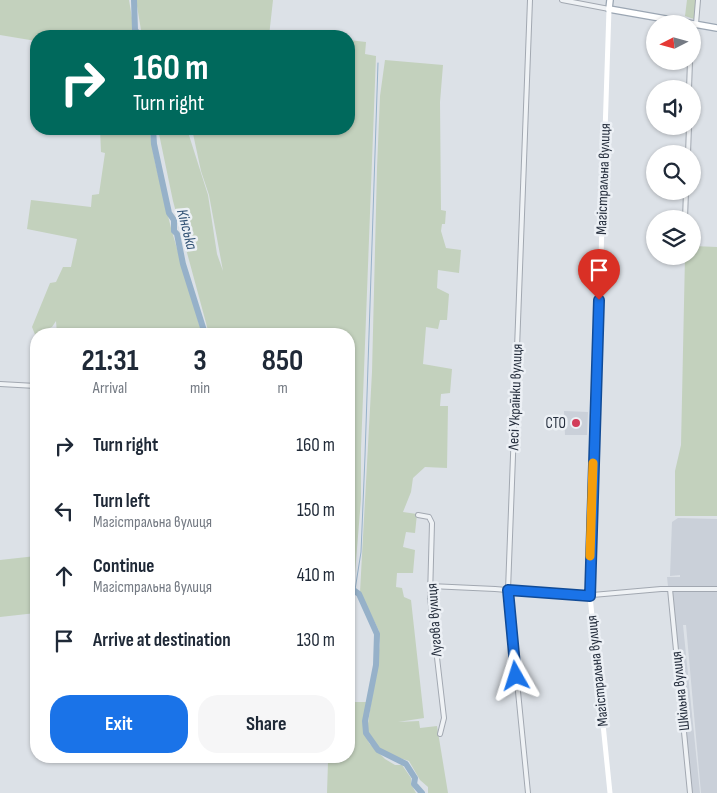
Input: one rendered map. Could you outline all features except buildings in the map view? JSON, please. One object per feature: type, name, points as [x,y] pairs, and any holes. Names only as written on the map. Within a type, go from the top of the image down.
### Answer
[{"type":"main road","name":"Магістральна вулиця","points":[[610,0],[596,370],[590,596],[610,793]]},
{"type":"main road","points":[[609,9],[646,16]]},
{"type":"main road","points":[[701,25],[717,28]]},
{"type":"street","name":"Лесі Українки вулиця","points":[[528,793],[508,590],[530,0]]},
{"type":"street","points":[[562,0],[609,9]]},
{"type":"street","points":[[694,15],[698,0]]},
{"type":"street","points":[[0,384],[30,386]]},
{"type":"street","name":"Лугова вулиця","points":[[418,515],[429,517],[431,520],[430,586],[432,618],[444,718],[440,734]]},
{"type":"street","points":[[430,586],[590,596],[670,589],[717,589]]},
{"type":"street","name":"Шкільна вулиця","points":[[670,589],[690,793]]},
{"type":"shaded area","name":"СТО","points":[[564,411],[588,412],[587,435],[565,435]]},
{"type":"shaded area","points":[[678,518],[717,519],[717,793],[701,793],[686,625],[683,625],[700,793],[690,793],[667,577],[680,577],[680,575],[670,576],[672,522]]},
{"type":"green space","points":[[0,0],[129,0],[134,30],[30,30],[30,40],[0,35]]},
{"type":"green space","points":[[136,0],[273,0],[270,30],[141,30]]},
{"type":"green space","points":[[687,0],[697,0],[695,15],[685,15]]},
{"type":"green space","points":[[355,41],[366,42],[365,54],[376,56],[361,449],[361,499],[355,574],[355,328],[207,328],[173,201],[159,135],[189,135],[208,195],[217,254],[223,271],[209,195],[201,171],[193,135],[355,135]]},
{"type":"green space","points":[[385,60],[443,65],[440,102],[441,210],[446,211],[445,224],[442,224],[441,231],[446,248],[461,250],[459,273],[438,270],[437,288],[449,294],[447,320],[440,320],[438,329],[426,327],[423,364],[452,369],[450,393],[441,394],[440,406],[448,406],[447,468],[425,467],[413,478],[411,492],[403,512],[417,514],[415,533],[406,532],[403,547],[415,550],[413,573],[397,573],[396,587],[402,588],[404,597],[411,600],[424,718],[398,722],[419,721],[420,728],[437,726],[448,793],[428,793],[428,787],[420,780],[409,761],[387,754],[378,747],[367,730],[380,644],[379,631],[360,592],[372,372],[380,96]]},
{"type":"green space","points":[[100,135],[150,135],[171,228],[200,328],[57,328],[56,321],[50,328],[32,328],[50,283],[56,282],[63,267],[71,267],[77,239],[27,229],[31,200],[91,207],[92,195],[99,194],[105,153],[101,152]]},
{"type":"green space","points":[[701,246],[717,247],[717,516],[675,516],[675,471],[681,445],[685,265],[701,265]]},
{"type":"green space","points":[[30,557],[30,614],[0,617],[0,560]]},
{"type":"green space","points":[[355,702],[366,702],[364,728],[369,743],[385,759],[395,765],[402,765],[411,778],[411,784],[416,793],[327,793],[328,763],[355,763]]},
{"type":"waterway","name":"Кінська","points":[[134,0],[135,30]]},
{"type":"waterway","points":[[355,590],[361,552],[378,63]]},
{"type":"waterway","name":"Кінська","points":[[153,135],[169,213],[174,220],[174,231],[177,234],[183,264],[203,328]]},
{"type":"waterway","name":"Кінська","points":[[355,591],[359,594],[377,634],[376,665],[365,721],[366,733],[378,750],[406,764],[415,778],[414,784],[422,793]]},
{"type":"slow traffic","points":[[590,556],[593,463]]},
{"type":"place","name":"СТО","points":[[576,423]]},
{"type":"route","points":[[516,676],[509,618],[508,590],[590,596],[590,538],[599,300]]}]
